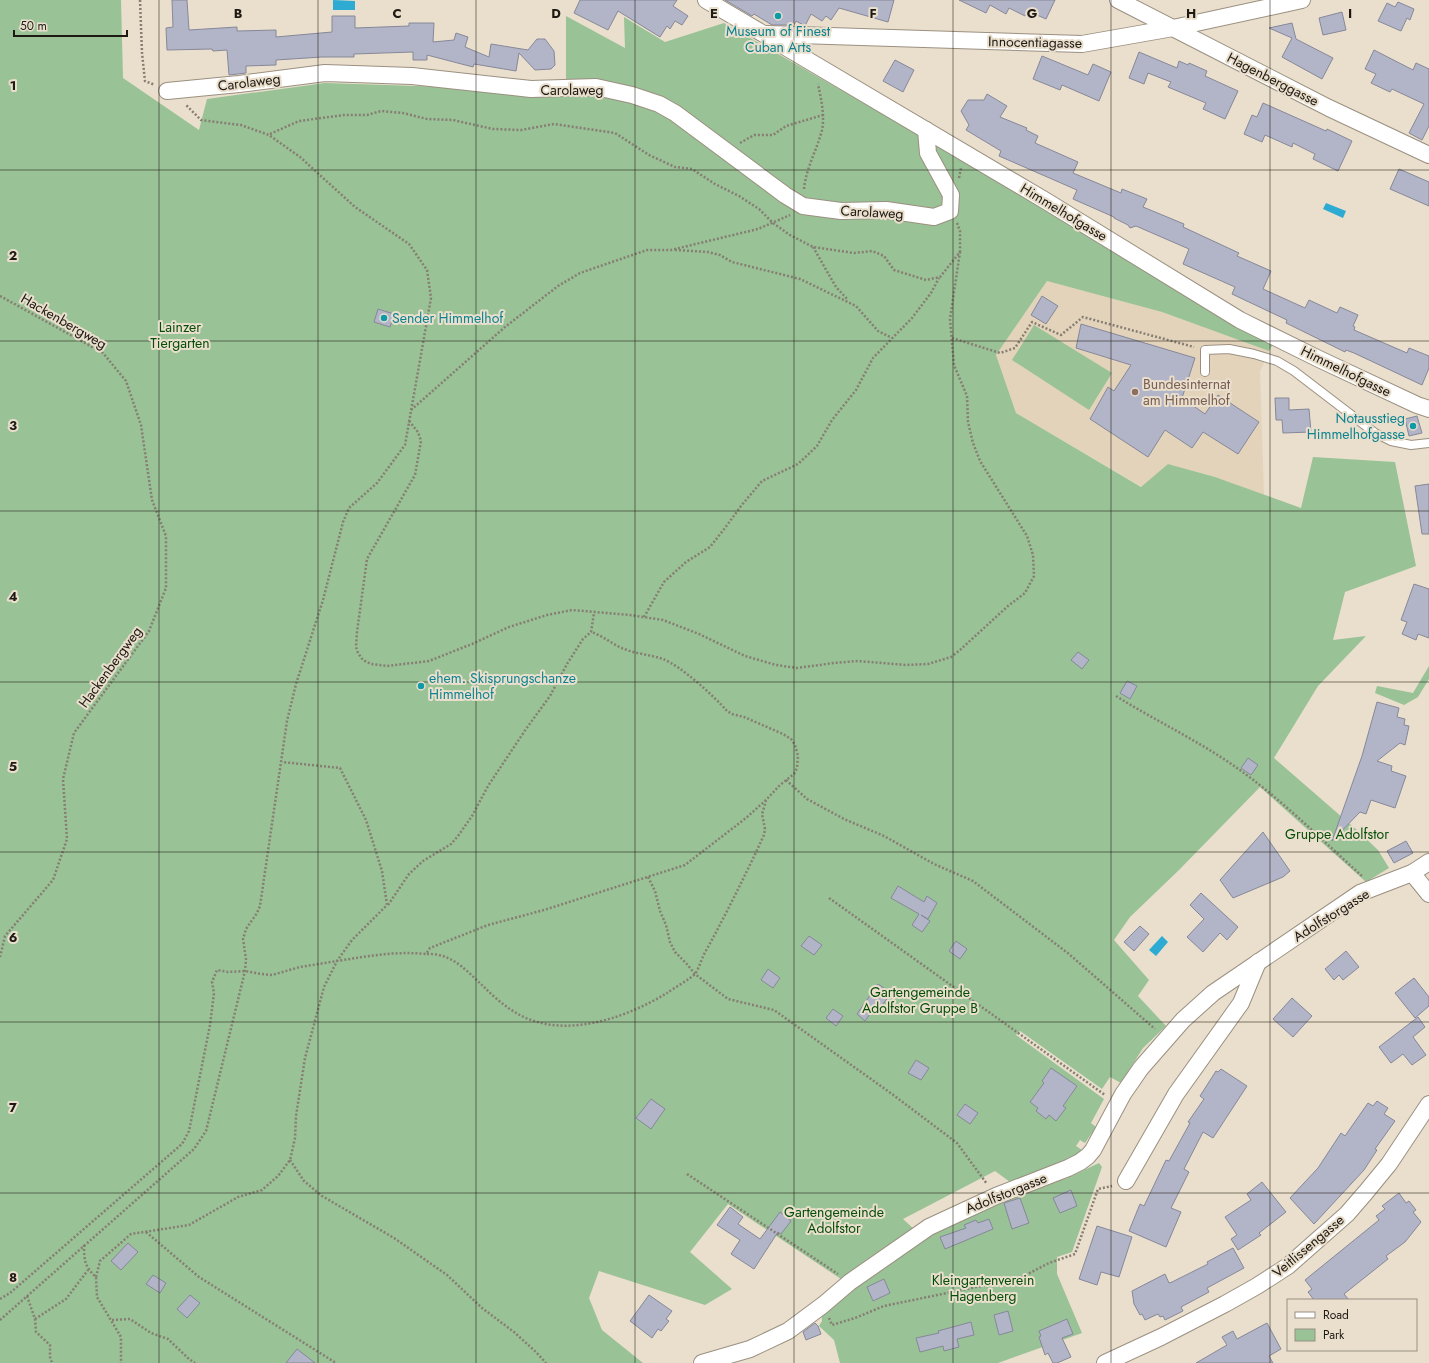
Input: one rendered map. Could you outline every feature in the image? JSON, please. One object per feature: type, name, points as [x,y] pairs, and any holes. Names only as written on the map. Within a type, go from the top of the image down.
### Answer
[{"type":"street","name":"Himmelhofgasse","points":[[706,0],[1046,201],[1240,320],[1319,359],[1417,405],[1429,409]]},
{"type":"street","name":"Hagenberggasse","points":[[1118,0],[1329,108],[1429,155]]},
{"type":"street","name":"Innocentiagasse","points":[[765,34],[1082,44],[1173,28],[1302,0]]},
{"type":"street","name":"Carolaweg","points":[[167,91],[325,73],[412,76],[531,89],[596,87],[632,95],[659,104],[675,113],[785,195],[803,206],[841,211],[886,210],[934,217],[950,210]]},
{"type":"street","points":[[926,130],[928,153],[951,195],[950,210]]},
{"type":"street","name":"Adolfstorgasse","points":[[702,1363],[750,1349],[788,1330],[823,1305],[850,1282],[929,1227],[996,1196],[1080,1162],[1094,1150],[1119,1103],[1141,1068],[1183,1020],[1212,993],[1360,893],[1412,873],[1429,862]]},
{"type":"street","points":[[1412,873],[1429,894]]},
{"type":"street","points":[[1126,1181],[1176,1094],[1241,1003],[1258,962]]},
{"type":"street","name":"Veitlissengasse","points":[[1104,1363],[1143,1346],[1225,1304],[1288,1266],[1347,1214],[1388,1164],[1429,1104]]},
{"type":"lane","name":"Himmelhofgasse","points":[[1205,350],[1229,350],[1277,361],[1294,371],[1375,433],[1391,441],[1411,445],[1429,444]]},
{"type":"lane","points":[[1204,372],[1205,350]]},
{"type":"path","points":[[0,1320],[194,1149],[206,1131],[245,971],[246,959],[242,939],[246,929],[260,906],[287,721],[296,684],[324,600],[343,522],[349,508],[377,483],[405,445],[431,298],[426,270],[409,244],[355,207],[300,157],[269,135],[241,125],[201,120],[192,109],[167,91],[145,81],[142,53],[140,0]]},
{"type":"path","points":[[671,250],[758,229],[793,214],[803,206],[804,186],[809,165],[822,130],[823,115],[815,64]]},
{"type":"path","points":[[269,135],[299,121],[344,115],[367,115],[381,111],[427,118],[454,120],[493,129],[521,130],[554,124],[615,133],[649,155],[675,167],[692,169],[715,184],[739,196],[759,209],[773,223],[790,235],[813,247],[854,253],[872,251],[884,256],[894,270],[926,280],[940,277]]},
{"type":"path","points":[[730,154],[733,147],[754,135],[774,135],[786,126],[823,115]]},
{"type":"path","points":[[409,420],[418,432],[421,441],[415,475],[367,559],[356,647],[358,654],[363,660],[371,664],[387,666],[429,661],[472,644],[508,627],[547,615],[572,610],[630,615],[663,620],[699,634],[744,656],[776,665],[797,668],[834,663],[858,662],[906,665],[928,664],[950,657],[1025,593],[1034,576],[1032,555],[1027,536],[980,461],[973,443],[968,422],[967,396],[954,365],[950,319],[960,252],[960,231],[950,210]]},
{"type":"path","points":[[813,247],[836,287],[850,302]]},
{"type":"path","points":[[411,411],[504,327],[558,286],[580,273],[647,250],[708,252],[720,255],[732,262],[800,279],[850,302],[856,306],[878,331],[892,338]]},
{"type":"path","points":[[644,617],[664,582],[686,562],[710,546],[762,481],[798,464],[817,446],[832,420],[856,390],[873,358],[912,318],[931,293],[940,277],[960,252]]},
{"type":"path","name":"Hackenbergweg","points":[[0,296],[103,353],[126,381],[141,424],[152,500],[166,536],[166,588],[149,631],[74,733],[63,778],[67,839],[53,880],[5,936],[0,956]]},
{"type":"path","points":[[952,338],[1000,353],[1015,348],[1032,322],[1061,335],[1083,317],[1205,350]]},
{"type":"path","points":[[121,1363],[121,1337],[97,1296],[96,1277],[100,1261],[131,1234],[189,1225],[238,1197],[262,1190],[278,1176],[290,1160],[295,1138],[296,1116],[305,1058],[324,987],[337,961],[352,940],[388,905],[409,874],[423,861],[451,844],[458,836],[472,816],[488,786],[550,696],[583,639],[591,632],[594,613]]},
{"type":"path","points":[[426,954],[430,948],[488,925],[544,910],[686,864],[746,818],[794,774],[797,768],[798,756],[797,750],[791,739],[770,728],[727,711],[694,681],[664,659],[626,650],[598,634],[591,632]]},
{"type":"path","points":[[1116,696],[1215,753],[1261,785],[1368,881]]},
{"type":"path","points":[[282,762],[340,768],[366,820],[382,871],[388,905]]},
{"type":"path","points":[[786,780],[807,799],[844,819],[884,836],[934,864],[973,881],[1069,954],[1166,1039]]},
{"type":"path","points":[[0,1299],[10,1293],[182,1144],[189,1131],[210,1025],[214,993],[212,982],[217,970],[228,972],[245,971],[272,975],[300,967],[381,954],[407,952],[438,954],[449,958],[472,974],[492,995],[517,1014],[531,1020],[548,1025],[575,1026],[621,1015],[642,1007],[694,974],[764,835],[765,828],[762,814],[766,800]]},
{"type":"path","points":[[648,877],[655,891],[670,942],[675,952],[694,974],[728,999],[774,1010],[892,1094],[957,1143],[996,1196]]},
{"type":"path","points":[[829,898],[1100,1092],[1119,1103]]},
{"type":"path","points":[[290,1160],[304,1181],[322,1196],[394,1238],[447,1275],[482,1308],[514,1332],[546,1363]]},
{"type":"path","points":[[686,1174],[840,1275]]},
{"type":"path","points":[[823,1305],[832,1325],[855,1318],[884,1306],[1020,1278],[1049,1263],[1075,1254],[1098,1190],[1126,1181]]},
{"type":"path","points":[[146,1232],[199,1277],[336,1363]]},
{"type":"path","points":[[84,1245],[84,1257],[88,1270],[96,1277]]},
{"type":"path","points":[[35,1319],[66,1299],[88,1270]]},
{"type":"path","points":[[27,1296],[35,1319],[36,1332],[50,1345],[50,1358],[52,1363]]},
{"type":"path","points":[[112,1320],[130,1319],[151,1333],[168,1340],[195,1363]]},
{"type":"shaded area","name":"Bundesinternat am Himmelhof","points":[[1047,281],[1162,312],[1269,351],[1260,372],[1264,495],[1215,477],[1168,464],[1142,487],[1016,413],[996,355]]},
{"type":"green space","points":[[0,0],[121,0],[123,78],[199,130],[207,99],[325,83],[447,87],[525,97],[566,92],[566,16],[625,48],[624,17],[665,42],[724,23],[1029,198],[1273,344],[1269,351],[1162,312],[1047,281],[996,355],[1016,413],[1141,487],[1168,464],[1215,477],[1301,508],[1313,457],[1395,462],[1416,566],[1345,592],[1333,640],[1366,636],[1318,686],[1274,758],[1378,850],[1389,868],[1366,882],[1260,787],[1179,870],[1130,917],[1114,940],[1149,980],[1138,996],[1166,1026],[1143,1048],[1121,1083],[1110,1077],[1102,1089],[1020,1031],[1016,1035],[1104,1099],[1091,1123],[1096,1127],[1085,1143],[1080,1140],[1076,1146],[1082,1150],[1079,1154],[1050,1168],[1010,1182],[995,1171],[903,1219],[915,1230],[844,1281],[728,1204],[690,1252],[732,1289],[705,1305],[599,1271],[589,1298],[602,1330],[643,1363],[0,1363]]},
{"type":"green space","points":[[1034,325],[1112,373],[1089,410],[1012,360]]},
{"type":"green space","points":[[1429,666],[1429,679],[1418,697],[1404,705],[1375,693],[1377,686],[1413,693]]},
{"type":"green space","name":"Kleingartenverein Hagenberg","points":[[1099,1163],[1102,1167],[1072,1252],[1057,1257],[1057,1274],[1082,1333],[998,1363],[840,1363],[834,1340],[819,1326],[822,1321],[821,1311],[933,1229],[1054,1180],[1065,1179]]},
{"type":"water","points":[[333,0],[355,1],[355,10],[333,10]]},
{"type":"water","points":[[1326,203],[1346,211],[1343,218],[1323,209]]},
{"type":"water","points":[[1162,936],[1168,942],[1156,956],[1149,950]]},
{"type":"building","points":[[172,0],[187,0],[189,30],[237,27],[237,31],[276,30],[276,37],[332,32],[332,16],[355,16],[355,28],[409,26],[409,23],[434,23],[433,42],[454,40],[456,33],[468,37],[465,47],[489,57],[491,44],[528,50],[537,39],[545,39],[554,51],[555,65],[551,69],[535,70],[519,53],[516,71],[474,64],[473,67],[427,55],[427,60],[413,60],[413,52],[354,54],[354,57],[322,57],[276,60],[276,65],[246,66],[246,73],[229,75],[227,50],[167,50],[166,28],[173,27]]},
{"type":"building","points":[[580,0],[677,0],[673,6],[688,16],[682,25],[675,21],[670,29],[667,26],[660,37],[618,11],[608,30],[574,13]]},
{"type":"building","points":[[725,0],[894,0],[888,22],[839,8],[831,20],[826,16],[822,21],[811,14],[805,26],[796,21],[794,25],[772,25],[754,14],[752,16]]},
{"type":"building","points":[[959,0],[1055,0],[1046,19],[1028,11],[1025,16],[1009,8],[1006,14],[990,5],[986,13]]},
{"type":"building","points":[[1398,2],[1414,9],[1410,20],[1407,18],[1401,31],[1378,21],[1387,3],[1395,7]]},
{"type":"building","points":[[1342,12],[1346,30],[1323,35],[1319,18]]},
{"type":"building","points":[[1292,23],[1296,39],[1333,58],[1322,79],[1282,57],[1292,38],[1269,28]]},
{"type":"building","points":[[1374,50],[1413,70],[1416,63],[1429,69],[1429,126],[1422,140],[1409,133],[1424,104],[1392,89],[1390,92],[1371,83],[1376,74],[1365,69]]},
{"type":"building","points":[[1139,52],[1177,68],[1179,61],[1188,65],[1189,63],[1207,71],[1205,76],[1238,91],[1225,119],[1203,109],[1206,103],[1168,87],[1171,82],[1148,73],[1144,84],[1129,78]]},
{"type":"building","points":[[1042,56],[1088,75],[1093,64],[1111,72],[1099,101],[1062,85],[1060,90],[1033,79]]},
{"type":"building","points":[[895,60],[914,70],[903,92],[883,81]]},
{"type":"building","points":[[987,94],[1007,106],[1000,117],[1027,128],[1026,130],[1038,136],[1035,143],[1078,162],[1073,173],[1121,193],[1122,189],[1147,199],[1143,207],[1184,224],[1183,227],[1239,253],[1237,256],[1271,271],[1263,289],[1305,308],[1309,300],[1337,313],[1340,307],[1358,315],[1353,326],[1355,327],[1354,330],[1407,353],[1409,348],[1429,356],[1429,368],[1422,385],[1354,353],[1346,350],[1345,352],[1286,323],[1287,320],[1232,294],[1235,287],[1183,264],[1189,249],[1136,226],[1130,228],[1128,225],[1114,217],[1073,199],[1077,190],[999,156],[1001,151],[966,130],[969,125],[961,111],[968,100],[984,100]]},
{"type":"building","points":[[1263,103],[1326,131],[1327,129],[1352,141],[1338,171],[1313,159],[1315,154],[1293,143],[1292,147],[1265,135],[1262,142],[1244,134],[1252,115],[1257,117]]},
{"type":"building","points":[[1399,169],[1429,182],[1429,206],[1390,189]]},
{"type":"building","points":[[1042,296],[1058,306],[1046,324],[1031,315]]},
{"type":"building","name":"Sender Himmelhof","points":[[378,309],[394,314],[390,327],[374,322]]},
{"type":"building","points":[[1081,324],[1195,358],[1182,398],[1205,414],[1218,395],[1259,422],[1238,454],[1203,432],[1192,448],[1165,430],[1148,457],[1090,419],[1108,387],[1114,391],[1131,365],[1076,348]]},
{"type":"building","points":[[1275,398],[1289,398],[1289,410],[1309,409],[1311,432],[1283,433],[1282,420],[1276,420]]},
{"type":"building","name":"Notausstieg Himmelhofgasse","points":[[1417,416],[1422,433],[1409,436],[1405,419]]},
{"type":"building","points":[[1429,484],[1429,534],[1422,534],[1415,486]]},
{"type":"building","points":[[1414,584],[1429,589],[1429,638],[1418,634],[1416,640],[1402,634],[1407,622],[1401,620]]},
{"type":"building","points":[[1078,652],[1089,660],[1082,669],[1071,660]]},
{"type":"building","points":[[1127,681],[1137,686],[1130,699],[1120,693]]},
{"type":"building","points":[[1377,702],[1399,708],[1397,717],[1405,719],[1404,725],[1409,726],[1405,745],[1400,743],[1377,761],[1392,766],[1391,771],[1406,776],[1395,808],[1371,800],[1366,814],[1360,812],[1332,841],[1362,756]]},
{"type":"building","points":[[1248,758],[1258,765],[1251,775],[1241,768]]},
{"type":"building","points":[[1263,832],[1290,871],[1283,877],[1233,898],[1220,880]]},
{"type":"building","points":[[1406,841],[1413,853],[1394,863],[1387,851]]},
{"type":"building","points":[[898,886],[924,902],[927,896],[937,903],[928,919],[921,915],[930,921],[922,932],[912,925],[919,914],[891,898]]},
{"type":"building","points":[[1201,893],[1238,927],[1227,940],[1220,933],[1203,952],[1187,937],[1204,919],[1190,905]]},
{"type":"building","points":[[1140,926],[1149,934],[1134,951],[1124,942]]},
{"type":"building","points":[[809,936],[822,945],[814,955],[801,946]]},
{"type":"building","points":[[956,941],[967,949],[960,959],[949,951]]},
{"type":"building","points":[[1346,951],[1359,967],[1343,980],[1339,975],[1334,980],[1325,969]]},
{"type":"building","points":[[768,969],[780,978],[773,988],[761,980]]},
{"type":"building","points":[[1414,978],[1429,997],[1429,1006],[1415,1018],[1395,993]]},
{"type":"building","points":[[878,984],[887,990],[884,995],[888,997],[879,1010],[875,1007],[865,1021],[857,1014]]},
{"type":"building","points":[[1292,998],[1312,1016],[1293,1037],[1273,1019]]},
{"type":"building","points":[[833,1009],[843,1016],[836,1026],[826,1018]]},
{"type":"building","points":[[1418,1017],[1425,1027],[1413,1037],[1426,1055],[1412,1065],[1403,1054],[1391,1063],[1379,1047]]},
{"type":"building","points":[[916,1060],[929,1068],[921,1080],[908,1073]]},
{"type":"building","points":[[1051,1068],[1077,1086],[1063,1106],[1066,1108],[1056,1121],[1049,1115],[1046,1119],[1036,1111],[1038,1108],[1030,1102],[1044,1083],[1042,1081]]},
{"type":"building","points":[[1221,1069],[1247,1086],[1213,1138],[1203,1132],[1184,1169],[1189,1172],[1171,1208],[1181,1212],[1166,1247],[1129,1231],[1140,1204],[1144,1206],[1166,1160],[1169,1161],[1190,1123],[1188,1122],[1204,1099],[1200,1096],[1216,1071],[1218,1072]]},
{"type":"building","points":[[651,1099],[665,1109],[651,1129],[636,1118]]},
{"type":"building","points":[[1377,1101],[1388,1108],[1384,1114],[1395,1121],[1375,1149],[1377,1150],[1364,1170],[1314,1224],[1290,1198],[1318,1168],[1341,1133],[1345,1136],[1368,1103],[1373,1106]]},
{"type":"building","points":[[965,1104],[978,1113],[970,1124],[957,1115]]},
{"type":"building","points":[[1262,1182],[1286,1212],[1259,1233],[1261,1235],[1238,1250],[1231,1239],[1237,1235],[1225,1217],[1251,1200],[1247,1194]]},
{"type":"building","points":[[1071,1190],[1077,1206],[1060,1213],[1053,1198]]},
{"type":"building","points":[[1399,1193],[1406,1203],[1409,1201],[1416,1210],[1413,1212],[1421,1222],[1405,1242],[1386,1256],[1388,1259],[1344,1294],[1348,1299],[1313,1299],[1308,1292],[1312,1289],[1305,1280],[1379,1220],[1376,1216],[1385,1209],[1382,1206]]},
{"type":"building","points":[[1020,1198],[1029,1223],[1012,1229],[1004,1203]]},
{"type":"building","points":[[730,1207],[743,1217],[738,1224],[760,1239],[780,1212],[791,1221],[781,1234],[778,1232],[754,1269],[731,1254],[740,1240],[717,1225]]},
{"type":"building","points":[[989,1219],[993,1229],[945,1249],[940,1237],[966,1228],[964,1225],[976,1220],[978,1223]]},
{"type":"building","points":[[1097,1226],[1132,1237],[1119,1277],[1101,1272],[1097,1285],[1079,1279]]},
{"type":"building","points":[[128,1243],[138,1252],[121,1270],[111,1261]]},
{"type":"building","points":[[1233,1248],[1244,1268],[1207,1288],[1209,1292],[1181,1307],[1183,1311],[1165,1320],[1163,1316],[1160,1317],[1158,1314],[1145,1320],[1142,1314],[1140,1315],[1134,1304],[1132,1291],[1165,1274],[1169,1283],[1172,1282],[1208,1264],[1207,1262]]},
{"type":"building","points":[[153,1275],[166,1283],[160,1293],[146,1284]]},
{"type":"building","points":[[884,1279],[890,1293],[873,1301],[867,1287]]},
{"type":"building","points":[[190,1295],[200,1303],[187,1318],[177,1309]]},
{"type":"building","points":[[649,1295],[672,1311],[666,1319],[669,1321],[661,1331],[658,1329],[652,1338],[630,1321]]},
{"type":"building","points":[[1008,1311],[1013,1331],[999,1335],[994,1315]]},
{"type":"building","points":[[1067,1319],[1073,1334],[1062,1338],[1071,1357],[1057,1363],[1053,1363],[1048,1353],[1045,1355],[1039,1337],[1041,1336],[1039,1331]]},
{"type":"building","points":[[971,1322],[974,1335],[957,1339],[959,1347],[944,1351],[943,1346],[920,1352],[916,1338],[939,1333],[938,1331]]},
{"type":"building","points":[[815,1323],[821,1334],[806,1340],[803,1332]]},
{"type":"building","points":[[1267,1323],[1281,1349],[1269,1356],[1273,1363],[1196,1363],[1227,1345],[1222,1337],[1233,1331],[1237,1339]]},
{"type":"building","points":[[297,1349],[315,1363],[286,1363]]},
{"type":"place","name":"Museum of Finest Cuban Arts","points":[[778,16]]},
{"type":"place","name":"Sender Himmelhof","points":[[384,318]]},
{"type":"place","name":"Bundesinternat am Himmelhof","points":[[1135,392]]},
{"type":"place","name":"Notausstieg Himmelhofgasse","points":[[1413,426]]},
{"type":"place","name":"ehem. Skisprungschanze Himmelhof","points":[[421,686]]},
{"type":"park label","name":"Lainzer Tiergarten","points":[[180,336]]},
{"type":"park label","name":"Gruppe Adolfstor","points":[[1337,834]]},
{"type":"park label","name":"Gartengemeinde Adolfstor Gruppe B","points":[[920,1000]]},
{"type":"park label","name":"Gartengemeinde Adolfstor","points":[[834,1220]]}]
